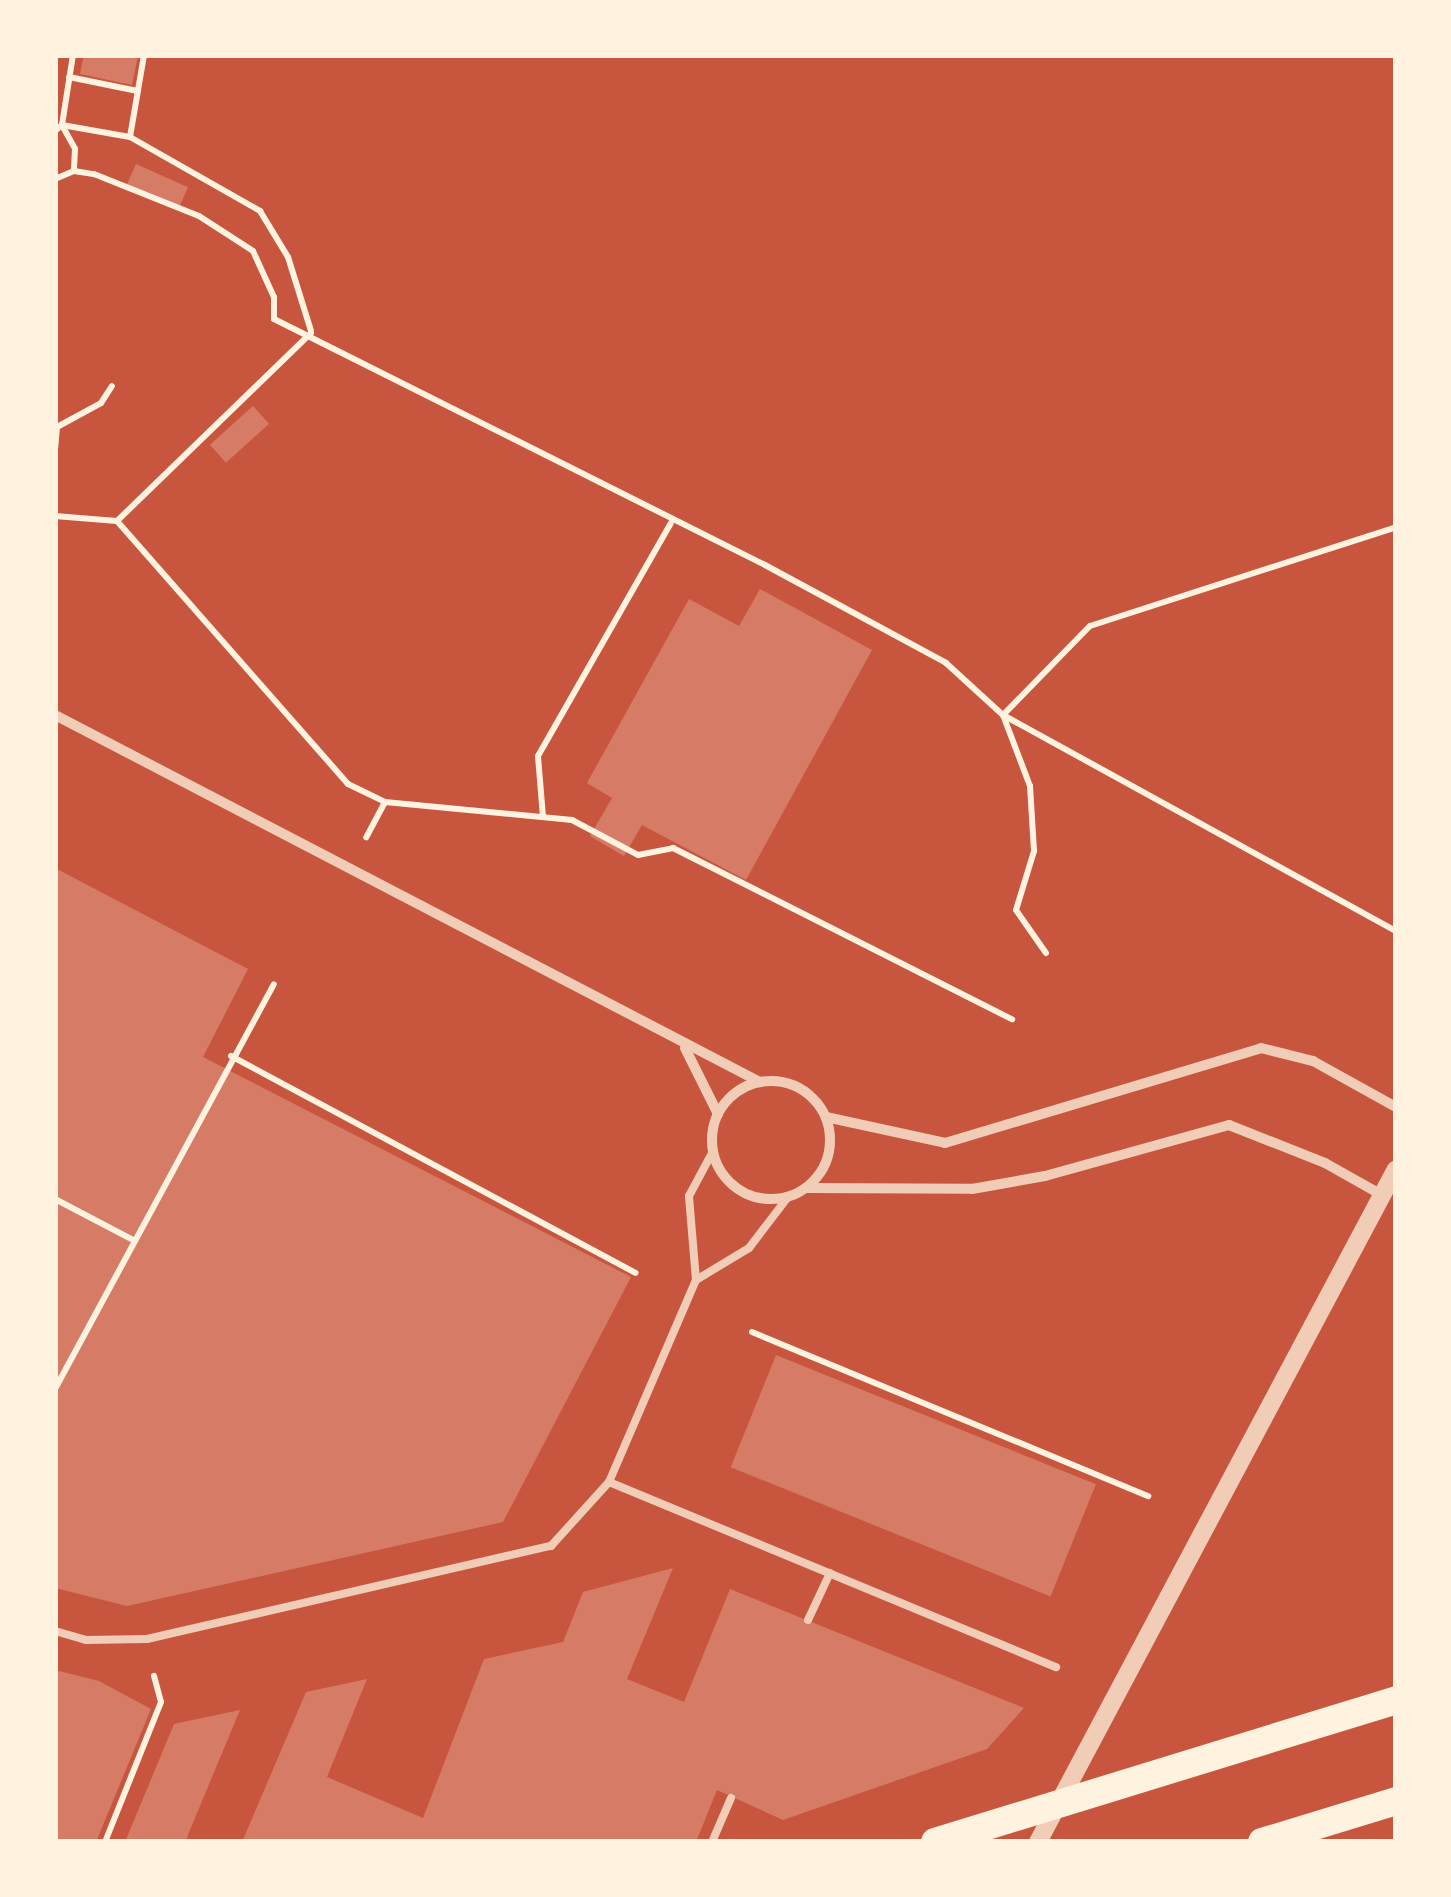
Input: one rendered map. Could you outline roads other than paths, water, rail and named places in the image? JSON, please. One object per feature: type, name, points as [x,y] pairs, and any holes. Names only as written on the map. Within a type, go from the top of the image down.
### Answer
[{"type":"highway","points":[[935,1842],[1396,1700]]},
{"type":"highway","points":[[1262,1842],[1396,1801]]},
{"type":"street","points":[[55,715],[684,1047],[760,1082],[799,1087],[826,1117],[945,1143],[1261,1048],[1312,1061],[1396,1106]]},
{"type":"street","points":[[684,1047],[718,1114],[713,1151],[720,1168],[747,1194],[788,1197],[806,1188],[972,1189],[1045,1176],[1229,1125],[1325,1163],[1382,1195]]},
{"type":"street","points":[[718,1114],[742,1088],[760,1082]]},
{"type":"street","points":[[806,1188],[828,1156],[826,1117]]},
{"type":"street","points":[[1038,1842],[1396,1169]]},
{"type":"lane","points":[[55,1631],[86,1640],[148,1639],[551,1546],[609,1482],[696,1280],[689,1196],[713,1151]]},
{"type":"lane","points":[[696,1280],[749,1248],[788,1197]]},
{"type":"lane","points":[[609,1482],[1056,1667]]},
{"type":"lane","points":[[808,1620],[830,1573]]},
{"type":"lane","points":[[712,1842],[731,1798]]}]
